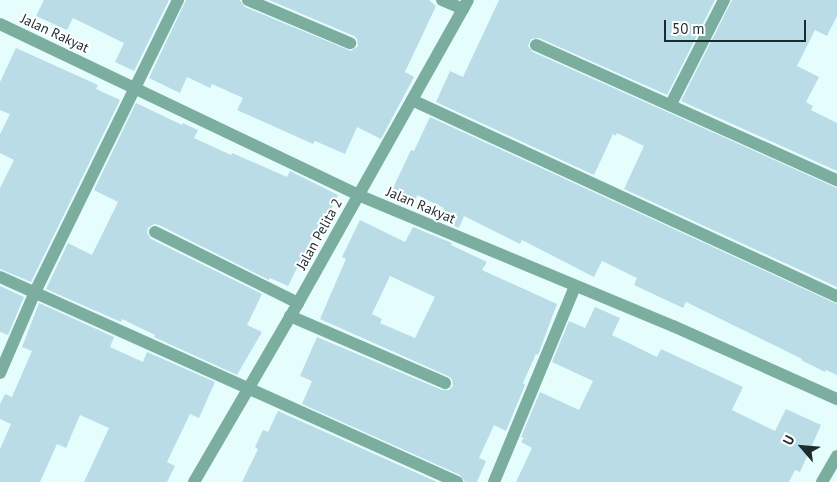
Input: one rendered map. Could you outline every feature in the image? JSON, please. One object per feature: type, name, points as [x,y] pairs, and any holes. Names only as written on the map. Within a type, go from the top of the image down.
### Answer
[{"type":"street","points":[[0,373],[35,292],[178,0]]},
{"type":"street","points":[[248,0],[350,43]]},
{"type":"street","points":[[442,0],[466,5]]},
{"type":"street","points":[[671,104],[724,0]]},
{"type":"street","name":"Jalan Pelita 2","points":[[194,482],[298,303],[466,5]]},
{"type":"street","name":"Jalan Rakyat","points":[[0,24],[358,195],[673,326],[837,399]]},
{"type":"street","points":[[536,45],[837,180]]},
{"type":"street","points":[[412,100],[837,296]]},
{"type":"street","points":[[155,232],[298,303]]},
{"type":"street","points":[[0,277],[457,482]]},
{"type":"street","points":[[494,482],[576,286]]},
{"type":"street","points":[[290,316],[445,383]]},
{"type":"street","points":[[822,482],[837,456]]},
{"type":"building","points":[[44,0],[169,0],[134,71],[115,62],[124,43],[73,18],[67,30],[36,16]]},
{"type":"building","points":[[186,0],[240,0],[245,7],[351,51],[358,46],[357,39],[354,36],[269,0],[429,0],[436,6],[405,72],[414,77],[381,139],[357,127],[345,154],[315,141],[313,144],[237,110],[243,98],[212,84],[210,88],[187,77],[180,93],[149,78]]},
{"type":"building","points":[[499,0],[715,0],[667,95],[539,38],[531,39],[528,46],[533,52],[837,188],[837,287],[624,189],[644,146],[617,133],[616,136],[613,134],[594,175],[436,102],[450,71],[463,77]]},
{"type":"building","points":[[732,0],[837,0],[837,16],[827,36],[815,30],[797,66],[819,77],[806,102],[813,106],[811,110],[837,123],[837,171],[681,101]]},
{"type":"building","points":[[16,48],[98,85],[96,89],[120,100],[31,282],[0,269],[0,188],[14,160],[0,153],[0,134],[10,114],[0,110],[0,82]]},
{"type":"building","points":[[136,103],[182,125],[183,123],[198,130],[194,138],[231,155],[232,153],[287,177],[290,171],[338,195],[324,224],[320,222],[288,286],[270,278],[269,280],[159,225],[154,224],[148,228],[147,233],[151,239],[262,294],[247,325],[262,332],[237,375],[154,337],[155,335],[122,319],[121,322],[46,289],[68,243],[92,255],[118,202],[94,190]]},
{"type":"building","points":[[430,117],[837,304],[837,375],[826,370],[825,372],[686,302],[683,308],[634,285],[637,278],[602,261],[594,277],[522,240],[520,244],[464,216],[459,228],[439,220],[444,208],[417,195],[416,199],[393,188],[411,150],[414,151]]},
{"type":"building","points":[[360,220],[405,242],[413,227],[452,243],[451,245],[487,262],[482,270],[557,304],[538,355],[536,354],[523,383],[525,385],[506,431],[494,425],[479,458],[486,461],[477,482],[465,482],[460,475],[302,404],[312,381],[300,376],[317,337],[442,390],[449,390],[453,386],[452,379],[448,376],[320,319],[346,259],[342,257]],"holes":[[[390,276],[435,297],[415,338],[380,323],[382,319],[372,314]]]},
{"type":"building","points":[[0,286],[24,297],[8,335],[0,332]]},
{"type":"building","points":[[39,303],[114,337],[110,347],[143,362],[147,352],[215,382],[199,418],[190,414],[167,462],[175,466],[167,482],[84,482],[109,428],[80,415],[66,448],[57,444],[40,482],[0,482],[0,449],[11,424],[0,419],[0,404],[5,394],[12,397],[32,351],[22,347]]},
{"type":"building","points":[[595,307],[620,318],[612,335],[657,357],[661,349],[743,387],[732,410],[775,431],[786,409],[821,425],[800,472],[795,470],[789,482],[516,482],[532,448],[521,442],[524,438],[521,437],[540,392],[579,410],[593,381],[552,362],[569,321],[585,328]]},
{"type":"building","points":[[278,411],[437,482],[242,482],[258,449],[255,447],[263,430],[268,432]]}]
